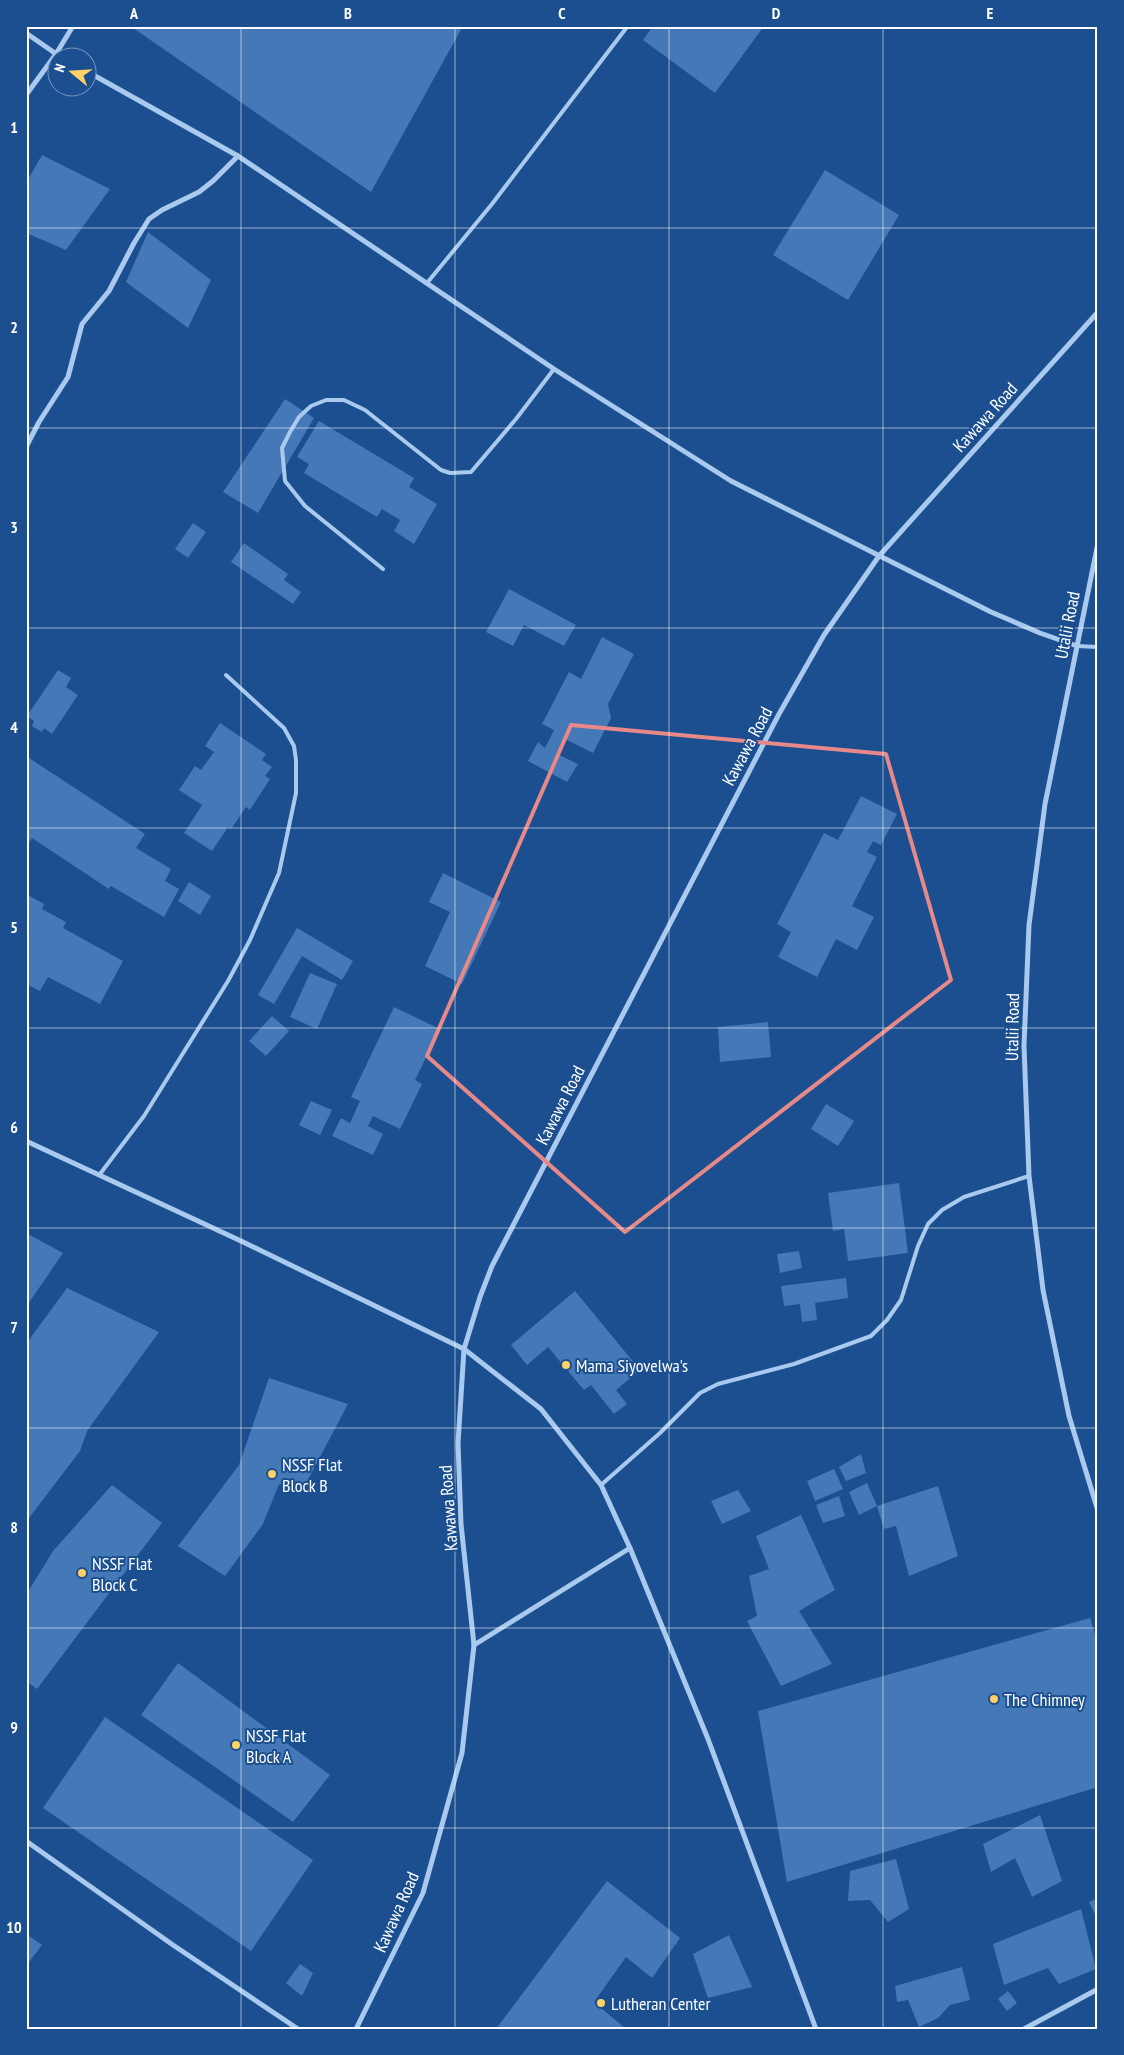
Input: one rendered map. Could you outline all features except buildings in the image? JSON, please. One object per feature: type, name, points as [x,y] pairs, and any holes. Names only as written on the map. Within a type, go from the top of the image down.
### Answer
[{"type":"street","points":[[60,48],[73,26]]},
{"type":"street","points":[[26,33],[48,48]]},
{"type":"street","points":[[26,95],[48,65]]},
{"type":"street","points":[[98,78],[238,156],[554,368],[731,481],[991,612],[1040,633],[1077,646]]},
{"type":"street","points":[[26,447],[68,377],[82,324],[109,291],[149,219],[162,210],[198,192],[213,181],[238,156]]},
{"type":"street","name":"Kawawa Road","points":[[356,2029],[422,1894],[462,1753],[474,1645],[460,1524],[458,1452],[464,1349],[492,1266],[779,714],[824,635],[879,556],[1098,312]]},
{"type":"street","name":"Utalii Road","points":[[1098,543],[1045,804],[1029,925],[1024,1046],[1029,1176],[1043,1290],[1069,1416],[1098,1511]]},
{"type":"street","points":[[26,1141],[100,1174],[464,1349],[541,1409],[601,1485],[630,1548],[708,1739],[816,2029]]},
{"type":"street","points":[[474,1645],[630,1548]]},
{"type":"street","points":[[26,1841],[173,1945],[298,2029]]},
{"type":"street","points":[[1024,2029],[1098,1989]]},
{"type":"lane","points":[[427,283],[492,204],[627,27]]},
{"type":"lane","points":[[383,569],[305,506],[285,481],[282,448],[299,417],[311,406],[326,400],[344,400],[365,410],[441,470],[450,473],[471,472],[516,419],[554,368]]},
{"type":"lane","points":[[1077,646],[1098,646]]},
{"type":"lane","points":[[100,1174],[144,1116],[218,996],[250,940],[279,873],[296,793],[294,746],[284,728],[226,675]]},
{"type":"lane","points":[[601,1485],[654,1438],[700,1393],[718,1384],[802,1362],[871,1336],[887,1320],[901,1300],[918,1246],[928,1224],[942,1210],[964,1197],[1029,1176]]},
{"type":"highlighted area","points":[[571,725],[886,754],[951,980],[625,1232],[427,1056]]},
{"type":"place","name":"Mama Siyovelwa's","points":[[566,1365]]},
{"type":"place","name":"NSSF Flat Block B","points":[[272,1474]]},
{"type":"place","name":"NSSF Flat Block C","points":[[82,1573]]},
{"type":"place","name":"The Chimney","points":[[994,1699]]},
{"type":"place","name":"NSSF Flat Block A","points":[[236,1745]]},
{"type":"place","name":"Lutheran Center","points":[[601,2003]]}]
